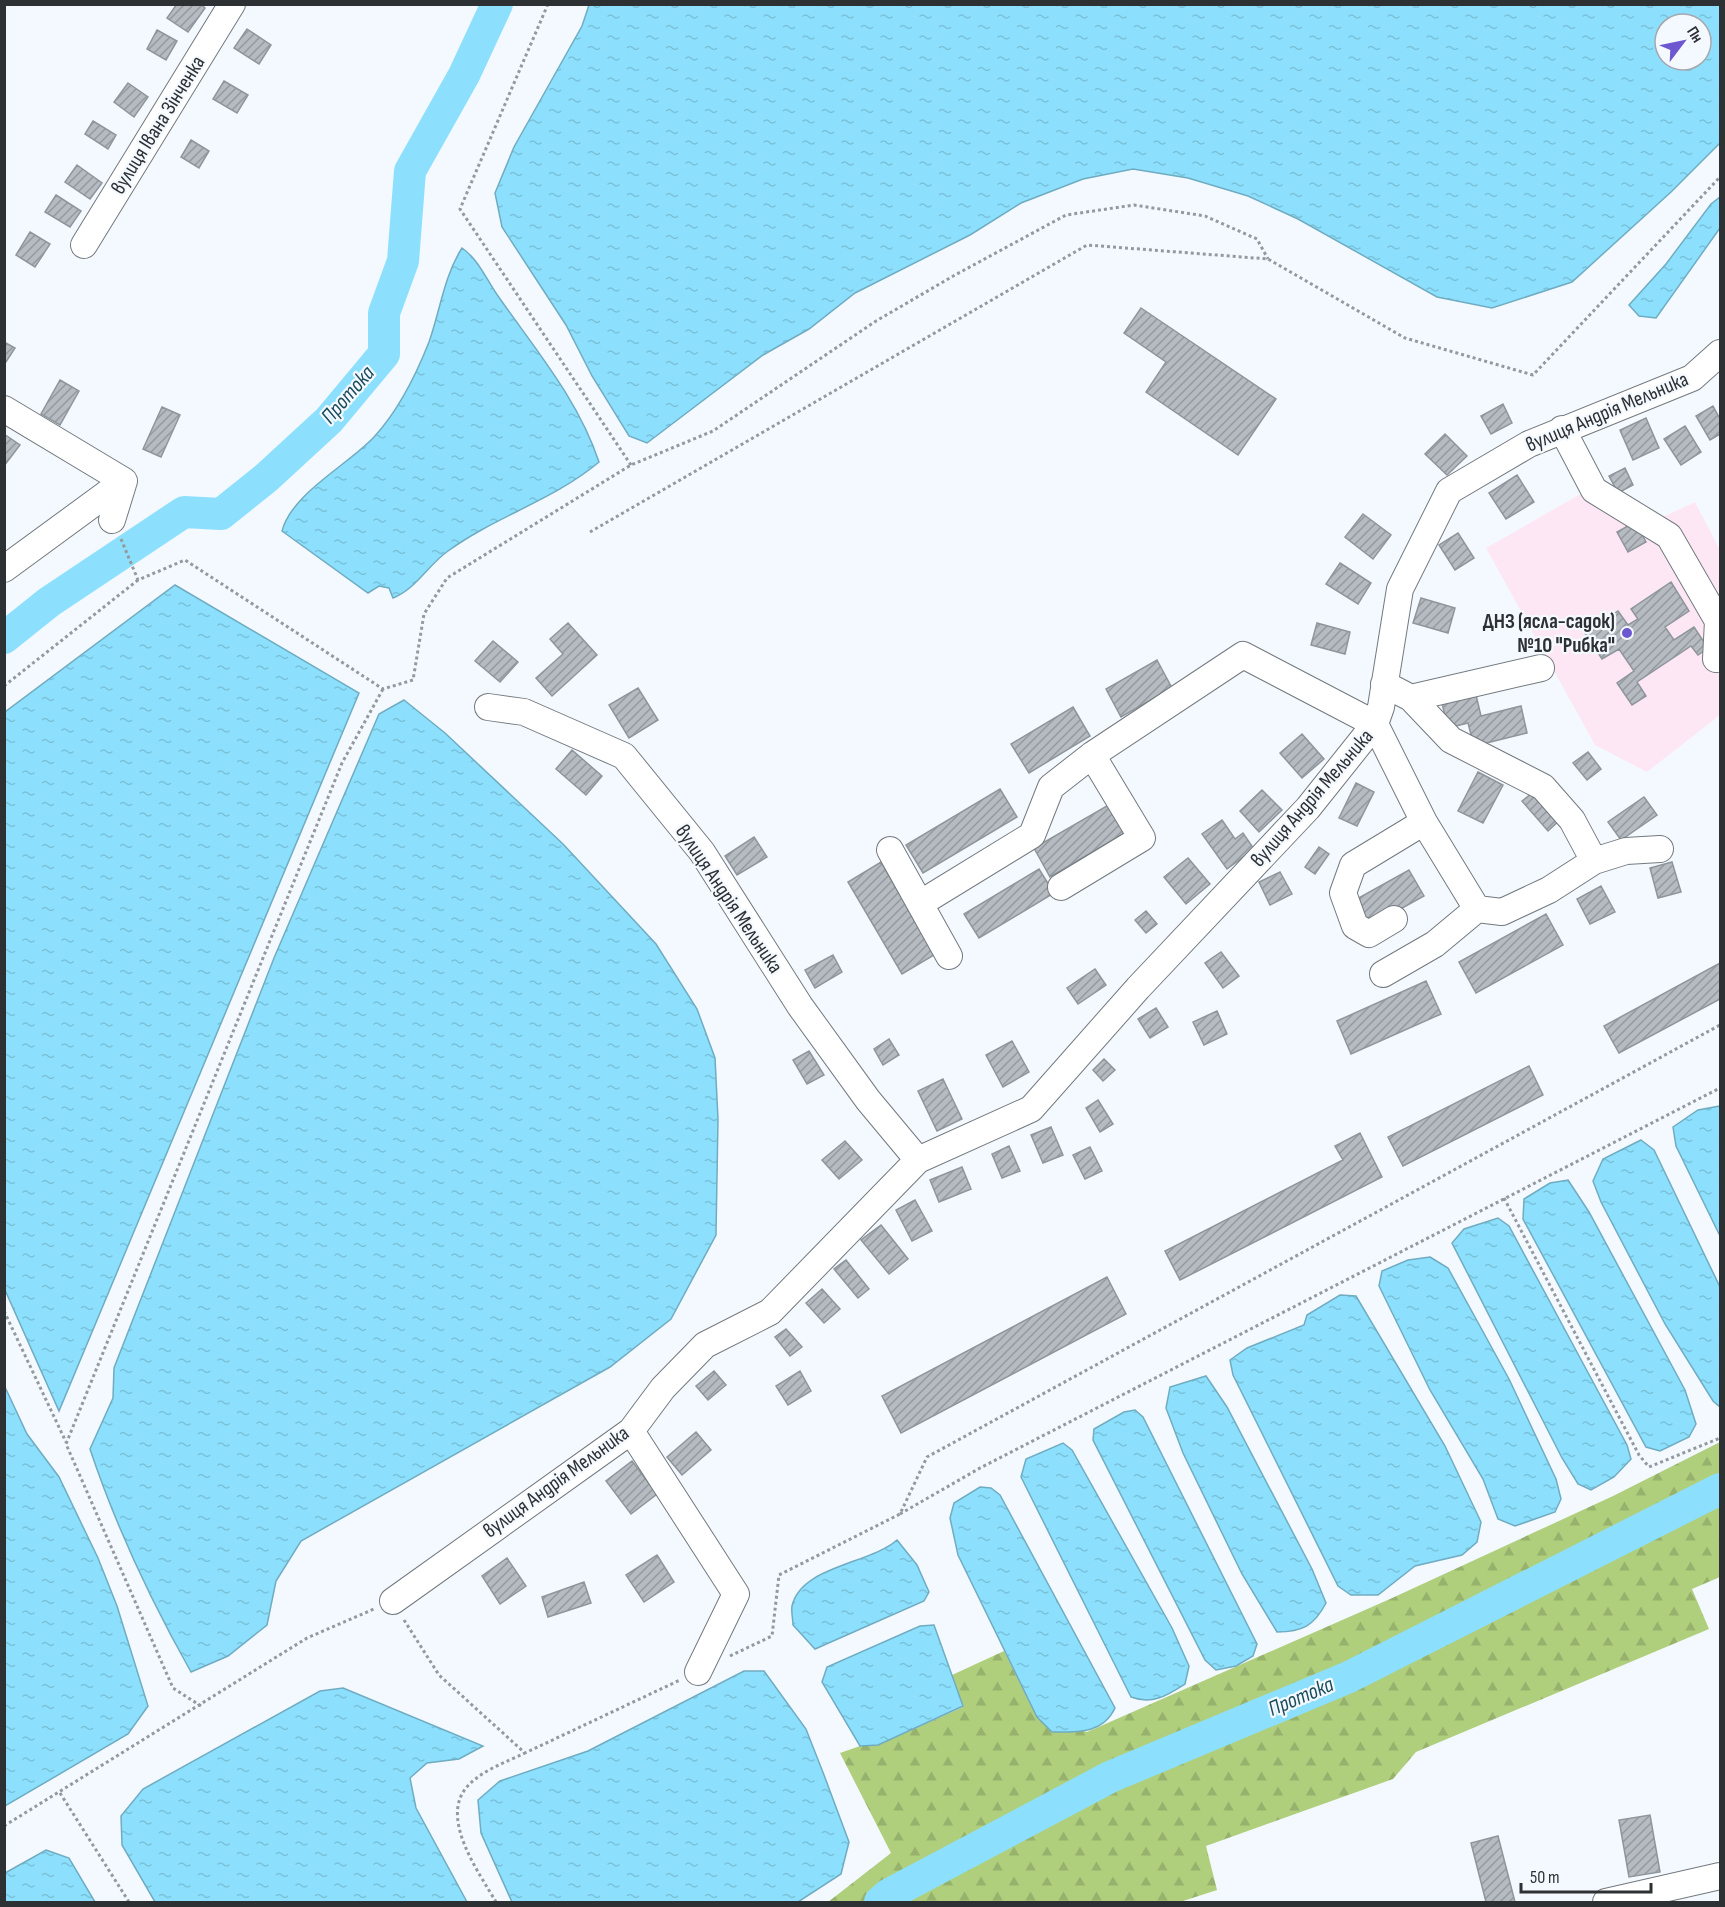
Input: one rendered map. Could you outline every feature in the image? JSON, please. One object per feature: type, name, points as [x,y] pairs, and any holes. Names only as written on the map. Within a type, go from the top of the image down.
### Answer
[{"type":"street","name":"вулиця Івана Зінченка","points":[[84,245],[232,4]]},
{"type":"street","name":"вулиця Андрія Мельника","points":[[393,1601],[631,1431],[663,1388],[705,1345],[770,1312],[918,1160],[1031,1109],[1138,988],[1308,808],[1375,724],[1400,589],[1449,491],[1529,444],[1692,378],[1720,353]]},
{"type":"street","points":[[4,409],[123,481]]},
{"type":"street","points":[[1562,429],[1594,490],[1669,536],[1718,621],[1716,659]]},
{"type":"street","points":[[112,520],[123,481]]},
{"type":"street","points":[[4,569],[123,481]]},
{"type":"street","points":[[921,903],[1032,835],[1051,787],[1092,755],[1243,655],[1375,724],[1424,822],[1477,909]]},
{"type":"street","points":[[1411,698],[1540,668]]},
{"type":"street","points":[[1384,684],[1411,698],[1451,740],[1542,787],[1572,820],[1594,861]]},
{"type":"street","name":"вулиця Андрія Мельника","points":[[488,707],[524,712],[624,756],[702,852],[800,1006],[868,1100],[918,1160]]},
{"type":"street","points":[[1060,887],[1142,838],[1092,755]]},
{"type":"street","points":[[1394,919],[1369,934],[1355,926],[1343,893],[1353,865],[1424,822]]},
{"type":"street","points":[[1383,974],[1435,944],[1477,909],[1502,912],[1549,890],[1594,861],[1626,851],[1660,849]]},
{"type":"street","points":[[890,850],[949,956]]},
{"type":"street","points":[[631,1431],[736,1594],[698,1672]]},
{"type":"street","points":[[1606,1902],[1720,1876]]},
{"type":"path","points":[[548,4],[460,209],[632,465]]},
{"type":"path","points":[[590,532],[1087,245],[1268,259],[1405,338],[1533,375],[1720,177]]},
{"type":"path","points":[[66,1444],[342,763],[383,689],[413,680],[424,614],[447,578],[632,465],[712,431],[876,321],[1066,215],[1134,205],[1205,216],[1257,239],[1268,259]]},
{"type":"path","points":[[112,520],[137,573],[138,580]]},
{"type":"path","points":[[4,686],[138,580],[184,560],[383,689]]},
{"type":"path","points":[[900,1514],[927,1457],[1720,1025]]},
{"type":"path","points":[[730,1656],[772,1636],[779,1575],[900,1514],[980,1468],[1720,1088]]},
{"type":"path","points":[[1504,1198],[1639,1455],[1650,1467],[1720,1438]]},
{"type":"path","points":[[4,1311],[66,1444],[173,1688],[201,1706]]},
{"type":"path","points":[[4,1826],[308,1638],[393,1601],[439,1675],[525,1753]]},
{"type":"path","points":[[496,1902],[462,1841],[457,1813],[465,1789],[488,1771],[698,1672]]},
{"type":"path","points":[[60,1793],[129,1902]]},
{"type":"shaded area","name":"ДНЗ (ясла-садок) №10 \"Рибка\"","points":[[1598,484],[1656,520],[1695,502],[1720,550],[1720,715],[1647,772],[1595,745],[1486,548]]},
{"type":"green space","points":[[1720,1442],[1720,1577],[1692,1589],[1709,1629],[1416,1752],[1393,1779],[1206,1846],[1217,1890],[1180,1902],[828,1902],[891,1853],[840,1753],[860,1746],[878,1745],[963,1707],[952,1675],[1004,1651],[1037,1717],[1087,1732],[1390,1599],[1613,1496]]},
{"type":"water","points":[[589,5],[1720,5],[1720,143],[1671,192],[1572,282],[1492,308],[1437,297],[1298,219],[1248,196],[1188,178],[1133,169],[1083,179],[1021,203],[970,235],[855,293],[809,329],[763,355],[647,443],[629,436],[592,376],[566,325],[502,227],[495,193],[514,147],[582,26]]},
{"type":"water","points":[[1720,197],[1720,228],[1656,318],[1639,316],[1629,305],[1666,264],[1711,204]]},
{"type":"water","points":[[462,248],[478,264],[568,396],[580,417],[599,462],[563,487],[448,551],[401,594],[393,598],[389,588],[379,586],[368,593],[282,531],[297,504],[322,480],[363,448],[383,427],[399,404],[429,342],[451,270]]},
{"type":"water","points":[[175,585],[359,693],[59,1411],[5,1290],[5,712]]},
{"type":"water","points":[[404,700],[445,733],[563,844],[656,944],[697,1009],[715,1058],[718,1119],[716,1235],[671,1319],[610,1367],[301,1541],[276,1581],[267,1625],[228,1656],[191,1672],[135,1563],[90,1449],[113,1398],[114,1368],[274,958],[379,714]]},
{"type":"water","points":[[1720,1106],[1720,1236],[1676,1146],[1673,1127],[1698,1110]]},
{"type":"water","points":[[1641,1140],[1654,1150],[1720,1287],[1720,1407],[1713,1401],[1665,1324],[1601,1202],[1593,1181],[1603,1159]]},
{"type":"water","points":[[1568,1180],[1589,1212],[1685,1390],[1696,1424],[1689,1437],[1660,1451],[1646,1447],[1523,1219],[1524,1199],[1550,1183]]},
{"type":"water","points":[[1498,1218],[1509,1226],[1627,1445],[1631,1459],[1614,1477],[1591,1490],[1578,1484],[1562,1458],[1452,1243],[1464,1229]]},
{"type":"water","points":[[1430,1257],[1448,1268],[1509,1379],[1556,1479],[1561,1499],[1555,1512],[1515,1526],[1498,1519],[1483,1479],[1430,1390],[1379,1286],[1382,1271],[1408,1260]]},
{"type":"water","points":[[1340,1295],[1356,1296],[1445,1446],[1481,1522],[1477,1542],[1462,1555],[1415,1566],[1378,1595],[1351,1595],[1338,1586],[1233,1375],[1230,1360],[1247,1348],[1304,1325],[1307,1315]]},
{"type":"water","points":[[1206,1376],[1227,1407],[1312,1569],[1326,1603],[1312,1622],[1300,1629],[1277,1632],[1242,1574],[1183,1453],[1166,1408],[1170,1387]]},
{"type":"water","points":[[5,1387],[27,1434],[59,1477],[98,1558],[117,1606],[148,1706],[128,1734],[5,1806]]},
{"type":"water","points":[[1135,1410],[1143,1417],[1257,1644],[1253,1656],[1236,1666],[1216,1670],[1205,1660],[1093,1440],[1094,1429],[1124,1412]]},
{"type":"water","points":[[1063,1443],[1072,1450],[1172,1628],[1189,1666],[1185,1684],[1159,1698],[1146,1700],[1131,1697],[1021,1477],[1026,1459]]},
{"type":"water","points":[[980,1487],[991,1488],[1000,1495],[1115,1708],[1104,1723],[1088,1730],[1052,1732],[1037,1717],[958,1555],[950,1518],[954,1503]]},
{"type":"water","points":[[897,1540],[917,1565],[929,1592],[924,1601],[815,1649],[793,1625],[792,1606],[798,1593],[808,1582],[822,1574],[870,1555]]},
{"type":"water","points":[[934,1625],[963,1706],[878,1745],[860,1746],[822,1682],[827,1667],[920,1626]]},
{"type":"water","points":[[744,1671],[764,1671],[806,1729],[849,1842],[841,1874],[798,1902],[512,1902],[481,1833],[478,1800],[500,1781],[588,1751]]},
{"type":"water","points":[[343,1688],[483,1746],[459,1759],[427,1763],[410,1778],[416,1808],[467,1902],[155,1902],[122,1845],[121,1816],[143,1789],[320,1691]]},
{"type":"water","points":[[46,1850],[69,1858],[95,1902],[5,1902],[5,1873]]},
{"type":"building","points":[[177,4],[201,4],[205,8],[188,32],[167,18]]},
{"type":"building","points":[[247,29],[271,45],[259,64],[234,48]]},
{"type":"building","points":[[157,30],[177,41],[166,60],[147,49]]},
{"type":"building","points":[[224,81],[248,95],[237,113],[213,99]]},
{"type":"building","points":[[128,83],[148,97],[134,117],[114,102]]},
{"type":"building","points":[[93,121],[116,135],[108,149],[85,134]]},
{"type":"building","points":[[191,140],[209,151],[199,168],[181,157]]},
{"type":"building","points":[[77,165],[102,183],[90,199],[65,182]]},
{"type":"building","points":[[56,195],[81,211],[70,227],[45,212]]},
{"type":"building","points":[[30,232],[50,244],[35,267],[16,255]]},
{"type":"building","points":[[1141,308],[1276,399],[1238,455],[1146,392],[1166,362],[1124,333]]},
{"type":"building","points":[[4,342],[15,348],[4,365]]},
{"type":"building","points":[[60,380],[79,391],[60,425],[41,414]]},
{"type":"building","points":[[1503,404],[1512,423],[1491,434],[1481,416]]},
{"type":"building","points":[[1713,406],[1720,419],[1720,434],[1710,440],[1696,416]]},
{"type":"building","points":[[162,407],[180,415],[161,457],[143,449]]},
{"type":"building","points":[[1646,418],[1659,448],[1633,460],[1620,430]]},
{"type":"building","points":[[1685,426],[1701,452],[1681,465],[1664,439]]},
{"type":"building","points":[[4,434],[20,445],[4,466]]},
{"type":"building","points":[[1445,434],[1467,456],[1447,475],[1425,454]]},
{"type":"building","points":[[1625,468],[1633,485],[1618,493],[1609,476]]},
{"type":"building","points":[[1517,475],[1534,502],[1506,519],[1489,493]]},
{"type":"building","points":[[1363,514],[1391,535],[1373,559],[1345,537]]},
{"type":"building","points":[[1635,522],[1646,542],[1628,552],[1617,532]]},
{"type":"building","points":[[1458,533],[1474,558],[1455,570],[1439,545]]},
{"type":"building","points":[[1340,563],[1371,583],[1358,604],[1326,584]]},
{"type":"building","points":[[1671,582],[1689,611],[1665,627],[1674,640],[1694,627],[1708,648],[1698,655],[1691,646],[1637,682],[1646,696],[1632,705],[1617,683],[1634,671],[1619,649],[1602,659],[1585,633],[1618,611],[1628,625],[1638,619],[1631,609]]},
{"type":"building","points":[[1421,598],[1455,608],[1448,633],[1413,623]]},
{"type":"building","points":[[568,623],[597,655],[552,696],[536,678],[563,654],[550,639]]},
{"type":"building","points":[[1317,623],[1350,632],[1345,654],[1311,645]]},
{"type":"building","points":[[493,641],[518,662],[500,682],[475,661]]},
{"type":"building","points":[[1157,660],[1172,688],[1121,717],[1106,689]]},
{"type":"building","points":[[638,688],[658,720],[629,738],[609,705]]},
{"type":"building","points":[[1476,695],[1481,716],[1521,706],[1527,733],[1474,746],[1468,723],[1448,728],[1442,703]]},
{"type":"building","points":[[1073,707],[1090,736],[1029,773],[1011,744]]},
{"type":"building","points":[[1302,734],[1324,759],[1302,778],[1280,753]]},
{"type":"building","points":[[572,750],[602,776],[586,795],[556,769]]},
{"type":"building","points":[[1588,752],[1601,769],[1587,780],[1573,763]]},
{"type":"building","points":[[1478,772],[1503,785],[1483,823],[1458,811]]},
{"type":"building","points":[[1356,783],[1374,792],[1357,826],[1339,818]]},
{"type":"building","points":[[1000,789],[1017,817],[923,873],[906,845]]},
{"type":"building","points":[[1262,790],[1282,810],[1259,832],[1240,811]]},
{"type":"building","points":[[1536,790],[1561,819],[1548,831],[1522,801]]},
{"type":"building","points":[[1644,797],[1657,815],[1621,840],[1608,822]]},
{"type":"building","points":[[1112,803],[1128,831],[1050,877],[1034,848]]},
{"type":"building","points":[[1222,820],[1235,839],[1243,833],[1254,849],[1227,869],[1202,834]]},
{"type":"building","points":[[754,837],[767,857],[737,875],[725,856]]},
{"type":"building","points":[[1319,847],[1329,854],[1315,874],[1305,867]]},
{"type":"building","points":[[1188,858],[1210,884],[1186,904],[1164,877]]},
{"type":"building","points":[[881,862],[934,955],[902,974],[848,882]]},
{"type":"building","points":[[1672,862],[1681,892],[1658,898],[1650,868]]},
{"type":"building","points":[[1039,869],[1054,893],[979,938],[964,914]]},
{"type":"building","points":[[1409,870],[1424,896],[1370,926],[1355,900]]},
{"type":"building","points":[[1280,872],[1292,894],[1270,905],[1259,882]]},
{"type":"building","points":[[1601,886],[1615,912],[1590,924],[1577,899]]},
{"type":"building","points":[[1146,911],[1157,924],[1146,933],[1135,920]]},
{"type":"building","points":[[1546,914],[1563,945],[1476,993],[1459,962]]},
{"type":"building","points":[[1221,952],[1239,976],[1223,988],[1205,963]]},
{"type":"building","points":[[833,955],[842,972],[815,988],[805,970]]},
{"type":"building","points":[[1720,963],[1720,999],[1619,1053],[1604,1026]]},
{"type":"building","points":[[1095,969],[1106,985],[1078,1004],[1067,988]]},
{"type":"building","points":[[1426,981],[1441,1014],[1351,1054],[1337,1021]]},
{"type":"building","points":[[1156,1008],[1168,1027],[1150,1038],[1138,1019]]},
{"type":"building","points":[[1217,1011],[1227,1034],[1204,1045],[1193,1022]]},
{"type":"building","points":[[889,1039],[899,1055],[883,1065],[874,1049]]},
{"type":"building","points":[[1012,1041],[1029,1072],[1003,1087],[986,1055]]},
{"type":"building","points":[[809,1051],[824,1075],[807,1084],[793,1060]]},
{"type":"building","points":[[1104,1059],[1115,1070],[1103,1081],[1093,1070]]},
{"type":"building","points":[[1529,1066],[1543,1095],[1403,1166],[1388,1137]]},
{"type":"building","points":[[943,1079],[962,1119],[937,1131],[918,1091]]},
{"type":"building","points":[[1098,1100],[1113,1124],[1100,1132],[1086,1108]]},
{"type":"building","points":[[1051,1127],[1063,1155],[1043,1163],[1031,1135]]},
{"type":"building","points":[[1360,1133],[1382,1177],[1180,1280],[1165,1251],[1343,1160],[1335,1146]]},
{"type":"building","points":[[845,1141],[862,1160],[839,1179],[822,1160]]},
{"type":"building","points":[[1009,1146],[1020,1171],[1002,1178],[992,1154]]},
{"type":"building","points":[[1090,1147],[1102,1171],[1085,1179],[1073,1155]]},
{"type":"building","points":[[962,1167],[971,1189],[939,1202],[930,1180]]},
{"type":"building","points":[[915,1200],[932,1231],[912,1241],[896,1210]]},
{"type":"building","points":[[881,1225],[908,1259],[889,1274],[861,1240]]},
{"type":"building","points":[[846,1260],[869,1289],[858,1298],[834,1269]]},
{"type":"building","points":[[1107,1277],[1126,1314],[901,1433],[882,1396]]},
{"type":"building","points":[[822,1289],[840,1309],[824,1323],[806,1303]]},
{"type":"building","points":[[786,1329],[802,1347],[790,1356],[775,1337]]},
{"type":"building","points":[[714,1371],[726,1385],[708,1400],[696,1386]]},
{"type":"building","points":[[800,1371],[811,1391],[788,1405],[776,1386]]},
{"type":"building","points":[[696,1432],[711,1450],[682,1475],[667,1457]]},
{"type":"building","points":[[632,1461],[657,1494],[631,1514],[606,1481]]},
{"type":"building","points":[[657,1555],[674,1582],[644,1602],[626,1575]]},
{"type":"building","points":[[507,1558],[526,1586],[500,1604],[482,1576]]},
{"type":"building","points":[[584,1582],[591,1603],[548,1617],[542,1597]]},
{"type":"building","points":[[1650,1815],[1660,1872],[1629,1877],[1619,1820]]},
{"type":"building","points":[[1498,1836],[1515,1902],[1486,1902],[1471,1843]]},
{"type":"waterway","name":"Протока","points":[[4,638],[49,602],[184,512],[221,514],[266,478],[329,420],[384,354],[384,313],[403,261],[410,171],[464,75],[497,4]]},
{"type":"waterway","name":"Протока","points":[[880,1902],[888,1895],[1110,1777],[1349,1677],[1720,1489]]},
{"type":"place","name":"ДНЗ (ясла-садок) №10 \"Рибка\"","points":[[1627,633]]}]
